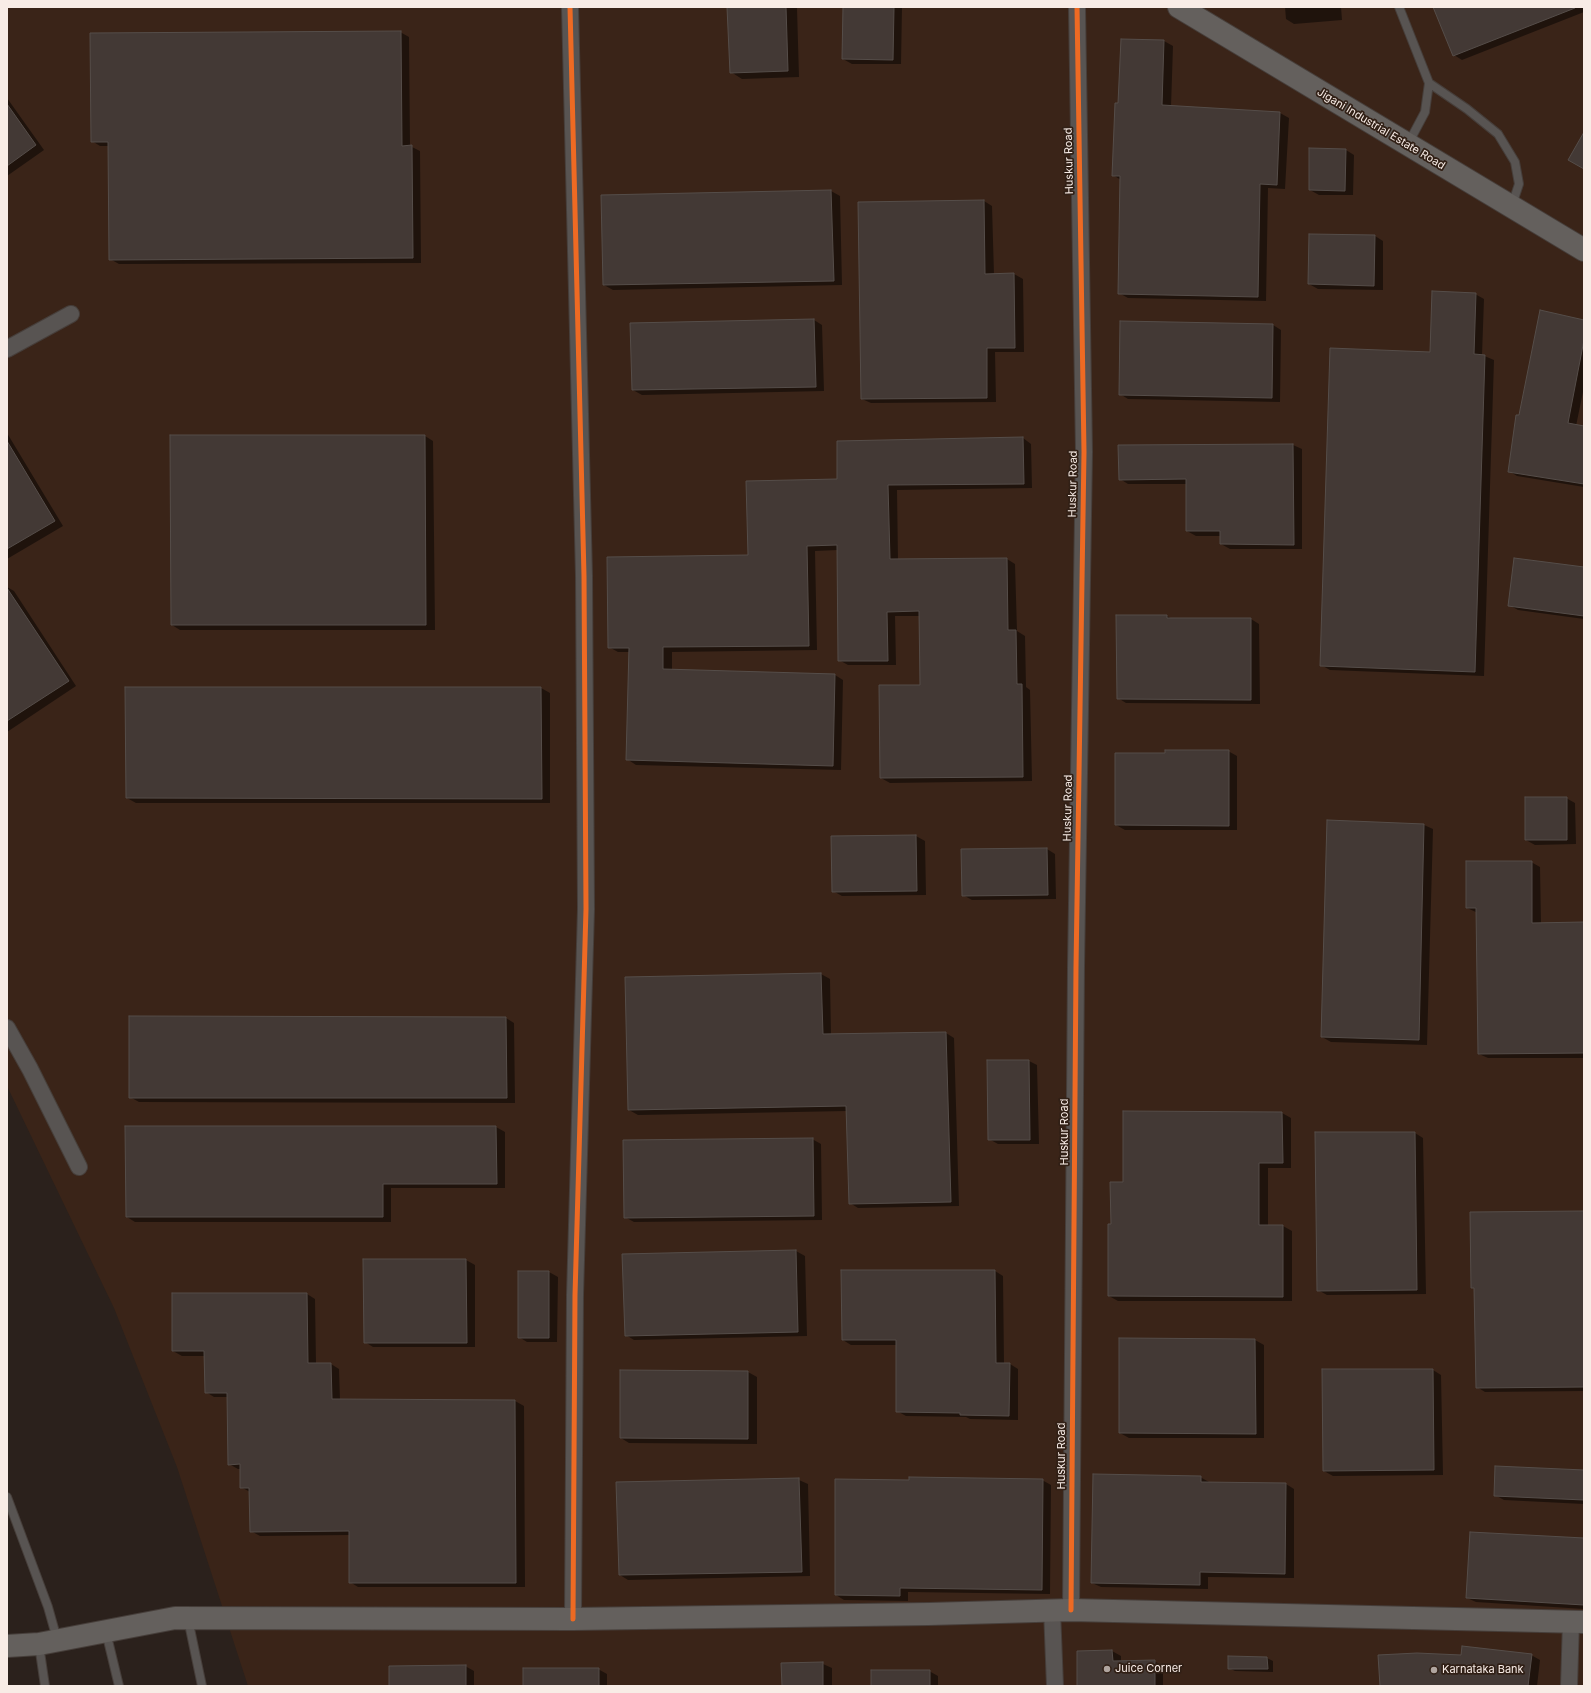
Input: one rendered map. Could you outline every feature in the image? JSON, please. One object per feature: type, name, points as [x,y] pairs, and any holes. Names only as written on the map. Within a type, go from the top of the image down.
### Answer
[{"type":"street","points":[[570,7],[584,576],[586,909],[575,1295],[573,1619]]},
{"type":"street","name":"Huskur Road","points":[[1055,1686],[1062,1610],[1076,967],[1084,452],[1077,7]]},
{"type":"street","name":"Jigani Industrial Estate Road","points":[[1179,7],[1584,250]]},
{"type":"street","points":[[7,349],[71,314]]},
{"type":"street","points":[[7,1028],[79,1167]]},
{"type":"street","points":[[7,1646],[48,1642],[175,1618],[573,1619],[929,1614],[1062,1610],[1578,1622],[1569,1686]]},
{"type":"lane","points":[[1400,7],[1429,83],[1425,112],[1408,145]]},
{"type":"lane","points":[[1429,83],[1467,109],[1498,134],[1516,162],[1519,184],[1512,207]]},
{"type":"lane","points":[[7,1497],[48,1607],[48,1642],[45,1686]]},
{"type":"lane","points":[[188,1619],[202,1686]]},
{"type":"lane","points":[[106,1631],[118,1686]]},
{"type":"shaded area","points":[[7,7],[1584,7],[1584,1686],[248,1686],[177,1467],[114,1308],[7,1086]]},
{"type":"building","points":[[727,7],[786,7],[788,71],[730,73]]},
{"type":"building","points":[[843,7],[894,7],[893,60],[842,59]]},
{"type":"building","points":[[1433,7],[1575,7],[1575,8],[1453,56]]},
{"type":"building","points":[[401,31],[402,146],[412,145],[413,258],[109,260],[108,142],[91,142],[90,33]]},
{"type":"building","points":[[1121,39],[1164,40],[1162,105],[1280,112],[1277,185],[1260,184],[1258,297],[1118,294],[1120,176],[1112,176],[1115,103],[1118,103]]},
{"type":"building","points":[[7,104],[36,145],[7,166]]},
{"type":"building","points":[[1584,132],[1584,169],[1568,160]]},
{"type":"building","points":[[1309,148],[1346,149],[1345,191],[1309,190]]},
{"type":"building","points":[[831,190],[834,281],[603,285],[601,195]]},
{"type":"building","points":[[984,200],[985,274],[1014,273],[1015,348],[987,348],[987,398],[861,399],[858,202]]},
{"type":"building","points":[[1309,234],[1375,235],[1374,286],[1308,284]]},
{"type":"building","points":[[1432,291],[1476,293],[1474,354],[1485,355],[1475,672],[1320,666],[1330,348],[1430,352]]},
{"type":"building","points":[[1540,310],[1584,320],[1584,340],[1568,423],[1584,426],[1584,484],[1508,472],[1516,415],[1519,415]]},
{"type":"building","points":[[814,319],[816,387],[632,390],[630,323]]},
{"type":"building","points":[[1120,321],[1273,324],[1272,398],[1119,395]]},
{"type":"building","points":[[170,435],[425,435],[426,625],[171,625]]},
{"type":"building","points":[[1023,437],[1024,484],[888,485],[890,559],[1007,558],[1008,630],[1016,630],[1017,684],[1022,684],[1023,777],[880,778],[879,685],[920,685],[919,611],[887,612],[888,661],[838,661],[837,545],[807,546],[809,646],[663,647],[663,669],[835,674],[833,766],[626,760],[629,648],[608,648],[607,557],[748,555],[746,481],[837,479],[837,441]]},
{"type":"building","points":[[7,441],[55,521],[7,549]]},
{"type":"building","points":[[1293,444],[1294,545],[1220,544],[1220,531],[1186,531],[1186,479],[1119,480],[1118,445]]},
{"type":"building","points":[[1514,558],[1584,567],[1584,616],[1508,606]]},
{"type":"building","points":[[7,588],[69,681],[7,721]]},
{"type":"building","points":[[1116,615],[1167,615],[1167,618],[1251,618],[1251,700],[1117,699]]},
{"type":"building","points":[[125,687],[541,687],[542,799],[126,798]]},
{"type":"building","points":[[1165,750],[1229,750],[1229,826],[1115,825],[1115,753],[1165,753]]},
{"type":"building","points":[[1525,797],[1567,797],[1567,840],[1525,840]]},
{"type":"building","points":[[1327,820],[1424,824],[1419,1040],[1321,1037]]},
{"type":"building","points":[[916,835],[917,891],[832,892],[831,836]]},
{"type":"building","points":[[1047,848],[1048,895],[962,896],[961,849]]},
{"type":"building","points":[[1466,861],[1532,861],[1532,923],[1584,922],[1584,1053],[1478,1054],[1476,908],[1466,908]]},
{"type":"building","points":[[821,973],[823,1034],[946,1032],[951,1202],[849,1204],[846,1106],[628,1110],[625,977]]},
{"type":"building","points":[[129,1016],[506,1017],[507,1098],[129,1098]]},
{"type":"building","points":[[987,1060],[1029,1060],[1030,1140],[988,1140]]},
{"type":"building","points":[[1123,1111],[1282,1112],[1283,1163],[1259,1163],[1259,1225],[1283,1225],[1283,1297],[1108,1296],[1108,1224],[1111,1224],[1110,1182],[1123,1182]]},
{"type":"building","points":[[125,1126],[496,1126],[497,1184],[383,1184],[383,1217],[126,1217]]},
{"type":"building","points":[[1315,1132],[1415,1132],[1417,1290],[1317,1291]]},
{"type":"building","points":[[813,1138],[814,1216],[624,1218],[623,1140]]},
{"type":"building","points":[[1584,1211],[1584,1387],[1476,1388],[1474,1288],[1471,1288],[1470,1212]]},
{"type":"building","points":[[796,1250],[798,1332],[625,1336],[622,1254]]},
{"type":"building","points":[[363,1259],[466,1259],[467,1343],[364,1343]]},
{"type":"building","points":[[841,1270],[995,1270],[996,1363],[1010,1363],[1009,1416],[960,1415],[960,1413],[896,1412],[896,1340],[842,1340]]},
{"type":"building","points":[[518,1271],[549,1271],[549,1338],[518,1338]]},
{"type":"building","points":[[172,1293],[307,1293],[308,1363],[331,1363],[332,1399],[515,1400],[516,1583],[349,1583],[349,1531],[250,1532],[249,1488],[240,1488],[240,1464],[228,1465],[227,1393],[205,1393],[204,1351],[172,1351]]},
{"type":"building","points":[[1119,1338],[1255,1339],[1256,1434],[1119,1433]]},
{"type":"building","points":[[1322,1369],[1433,1369],[1434,1470],[1323,1471]]},
{"type":"building","points":[[620,1370],[748,1371],[748,1439],[620,1438]]},
{"type":"building","points":[[1495,1466],[1584,1470],[1584,1500],[1494,1496]]},
{"type":"building","points":[[1093,1474],[1201,1476],[1201,1482],[1286,1483],[1285,1574],[1200,1572],[1200,1585],[1091,1583]]},
{"type":"building","points":[[909,1477],[1043,1479],[1042,1590],[900,1588],[900,1596],[835,1595],[835,1479],[909,1480]]},
{"type":"building","points":[[799,1478],[802,1572],[619,1575],[616,1482]]},
{"type":"building","points":[[1470,1532],[1584,1538],[1584,1605],[1466,1598]]},
{"type":"building","points":[[1462,1646],[1532,1654],[1528,1686],[1380,1686],[1378,1655],[1417,1653],[1461,1655]]},
{"type":"building","points":[[1112,1650],[1113,1661],[1155,1660],[1155,1686],[1077,1686],[1077,1651]]},
{"type":"building","points":[[1228,1656],[1267,1657],[1268,1669],[1228,1669]]},
{"type":"building","points":[[823,1662],[823,1686],[782,1686],[781,1663]]},
{"type":"building","points":[[466,1665],[466,1686],[389,1686],[389,1666]]},
{"type":"building","points":[[523,1668],[599,1668],[599,1686],[523,1686]]},
{"type":"building","points":[[871,1670],[930,1670],[930,1686],[871,1686]]},
{"type":"cycle path","points":[[570,7],[584,576],[586,909],[575,1295],[573,1619]]},
{"type":"cycle path","points":[[1071,1610],[1076,967],[1084,452],[1077,7]]},
{"type":"place","name":"Juice Corner","points":[[1107,1669]]},
{"type":"place","name":"Karnataka Bank","points":[[1434,1670]]}]
